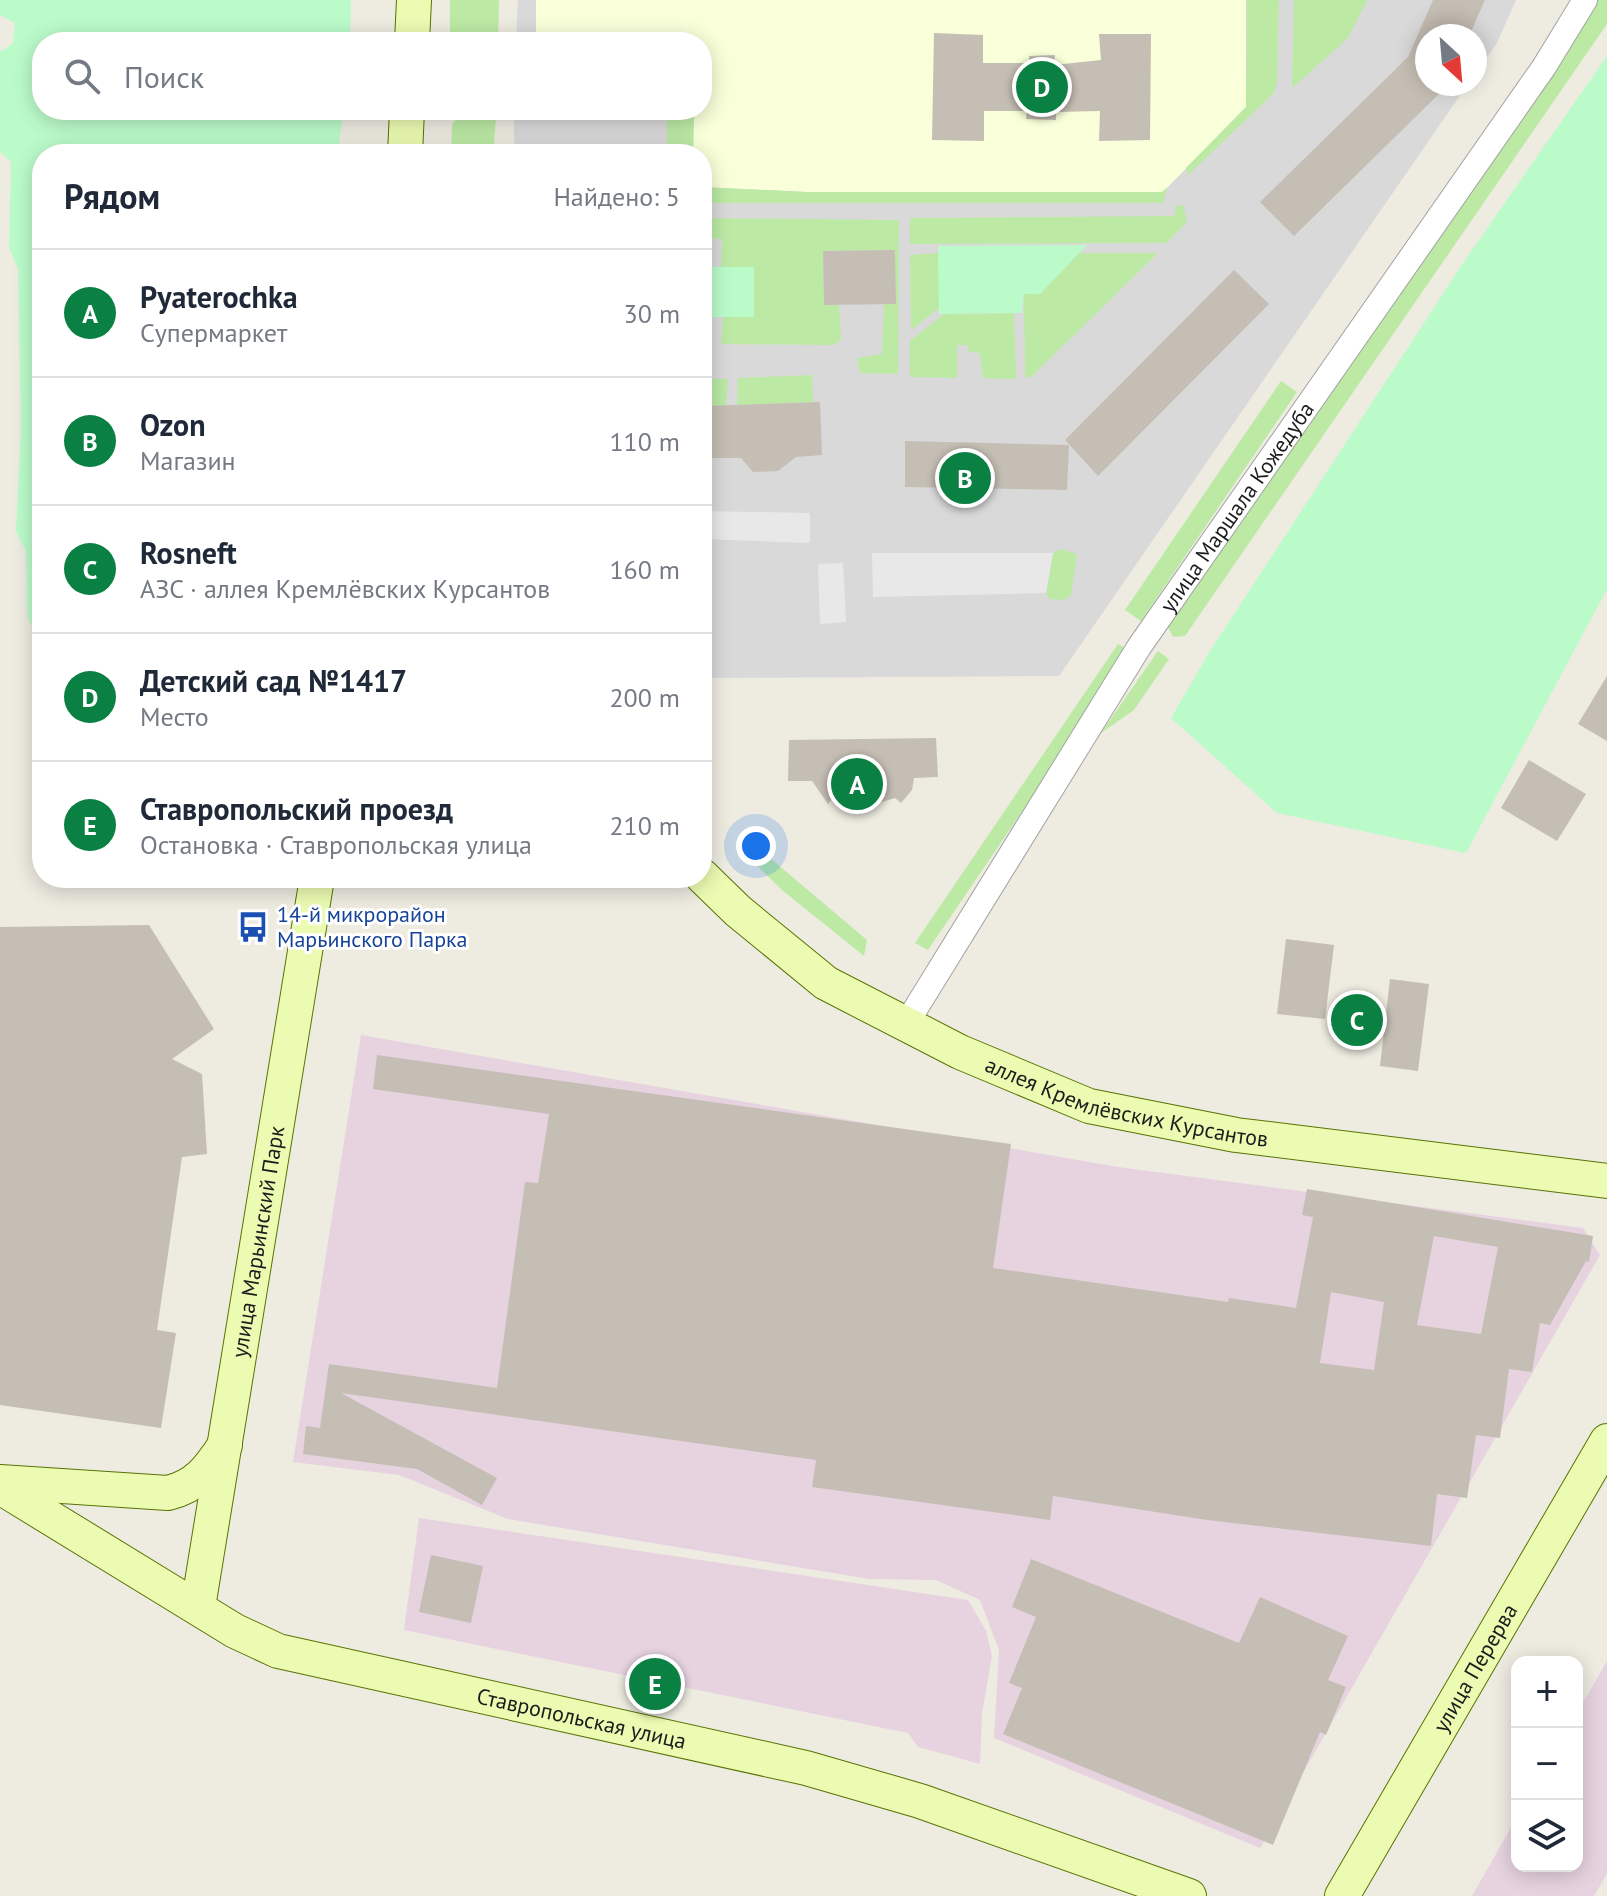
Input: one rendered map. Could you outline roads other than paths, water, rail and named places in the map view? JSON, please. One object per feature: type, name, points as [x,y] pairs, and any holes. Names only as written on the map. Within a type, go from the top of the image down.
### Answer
[{"type":"street","points":[[412,32],[414,0]]},
{"type":"street","name":"улица Маршала Кожедуба","points":[[906,1024],[1139,647],[1544,67],[1585,0]]},
{"type":"street","points":[[405,144],[407,120]]},
{"type":"street","name":"аллея Кремлёвских Курсантов","points":[[712,886],[826,983],[960,1052],[1089,1106],[1236,1135],[1607,1181]]},
{"type":"street","name":"улица Марьинский Парк","points":[[198,1607],[228,1441],[315,888]]},
{"type":"street","points":[[0,1484],[168,1493],[186,1489],[205,1475],[228,1441]]},
{"type":"street","name":"улица Перерва","points":[[1342,1896],[1607,1441]]},
{"type":"street","name":"Ставропольская улица","points":[[0,1484],[235,1631],[278,1651],[806,1768],[920,1801],[1189,1896]]},
{"type":"place","name":"Детский сад №1417","points":[[1042,87]]},
{"type":"place","name":"Ozon","points":[[965,478]]},
{"type":"place","name":"Pyaterochka","points":[[857,784]]},
{"type":"place","name":"14-й микрорайон Марьинского Парка","points":[[253,927]]},
{"type":"place","name":"Rosneft","points":[[1357,1020]]},
{"type":"place","name":"Ставропольский проезд","points":[[655,1684]]}]
